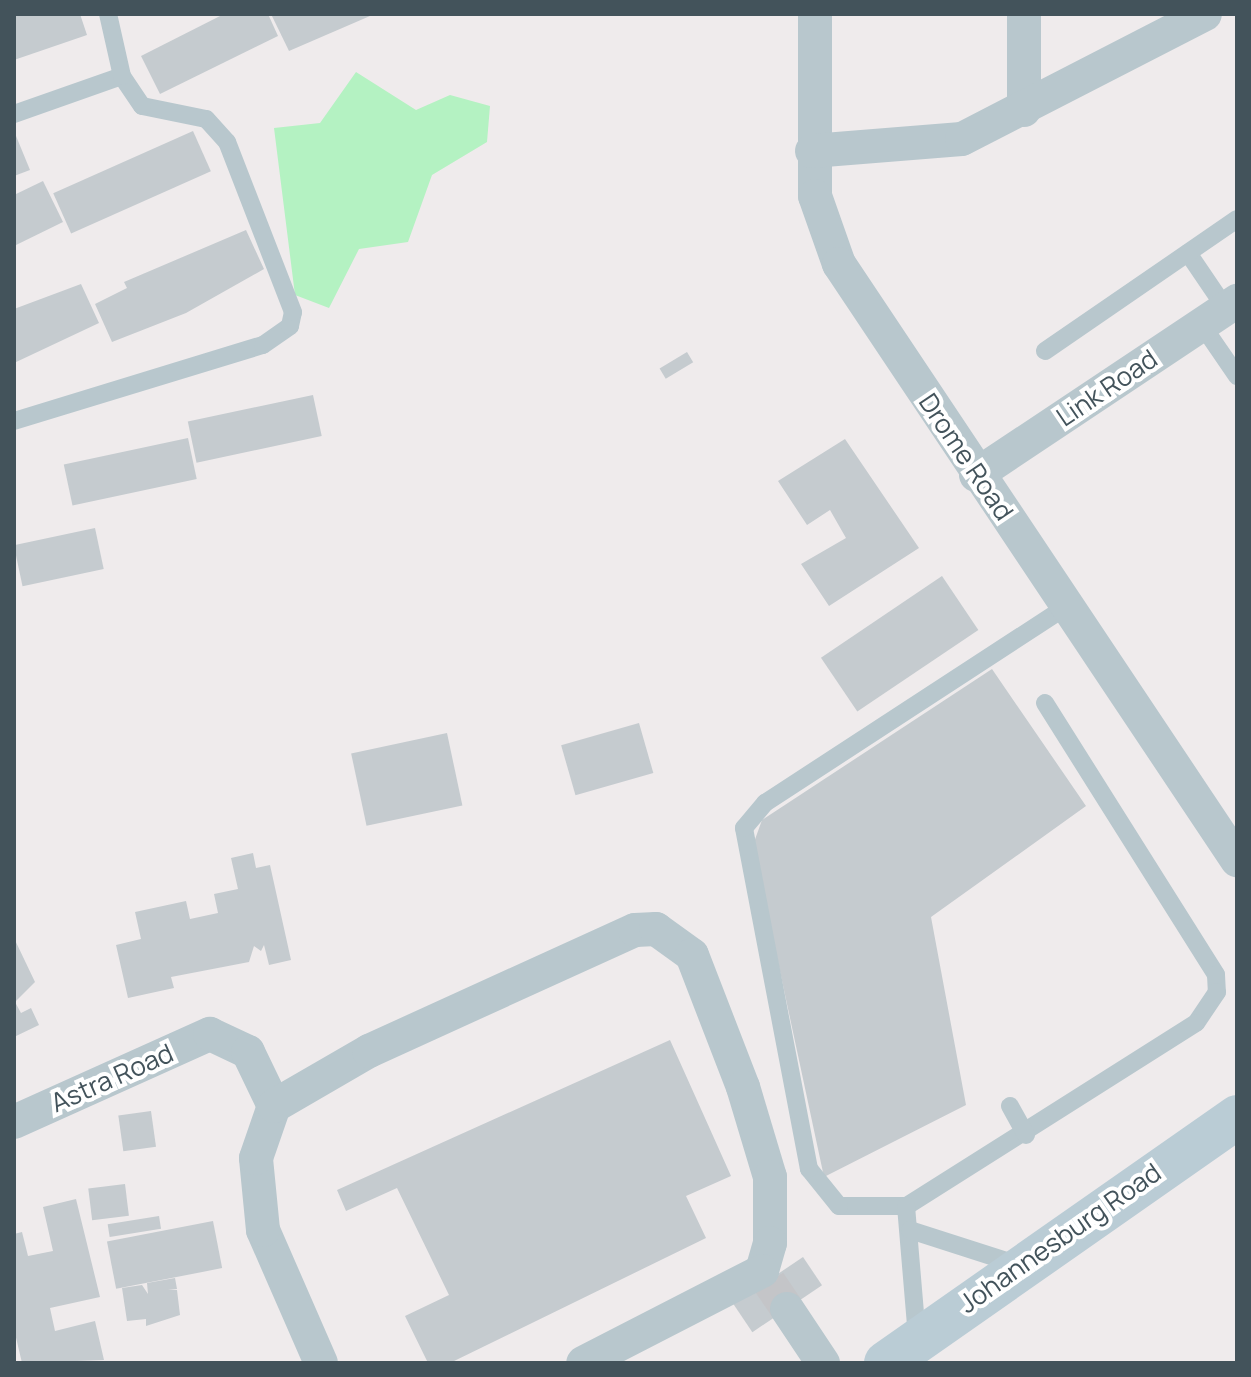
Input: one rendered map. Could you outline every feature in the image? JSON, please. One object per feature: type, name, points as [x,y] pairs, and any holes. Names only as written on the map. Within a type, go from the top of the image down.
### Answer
[{"type":"main road","name":"Johannesburg Road","points":[[898,1356],[1019,1265],[1233,1128]]},
{"type":"street","name":"Drome Road","points":[[815,14],[812,151],[820,219],[839,264],[976,475],[1069,605],[1237,860]]},
{"type":"street","points":[[1024,14],[1024,110]]},
{"type":"street","points":[[812,151],[940,144],[1024,110],[1205,14]]},
{"type":"street","name":"Link Road","points":[[976,475],[1222,312]]},
{"type":"street","points":[[321,1363],[263,1230],[256,1158],[274,1106],[369,1051],[635,930],[656,929],[692,955],[743,1087],[770,1177],[772,1287],[823,1363]]},
{"type":"street","name":"Astra Road","points":[[14,1122],[210,1034],[248,1052],[274,1106]]},
{"type":"street","points":[[583,1363],[772,1287]]},
{"type":"lane","points":[[14,421],[263,345],[290,326],[292,299],[227,142],[206,119],[142,106],[122,76],[108,14]]},
{"type":"lane","points":[[14,114],[122,76]]},
{"type":"lane","points":[[1045,351],[1237,219]]},
{"type":"lane","points":[[1188,253],[1222,312],[1237,376]]},
{"type":"lane","points":[[1045,703],[1216,975],[1217,992],[1196,1023],[1026,1135],[906,1206],[839,1206],[813,1178],[744,828],[765,803],[1069,605]]},
{"type":"lane","points":[[1010,1106],[1026,1135]]},
{"type":"lane","points":[[898,1356],[910,1230],[906,1206]]},
{"type":"lane","points":[[910,1230],[1019,1265]]},
{"type":"green space","points":[[356,72],[416,110],[450,95],[490,106],[487,142],[432,175],[408,242],[359,249],[329,308],[295,295],[274,128],[320,123]]},
{"type":"building","points":[[14,14],[80,14],[87,35],[14,60]]},
{"type":"building","points":[[224,14],[268,14],[278,36],[160,94],[141,56]]},
{"type":"building","points":[[271,14],[369,14],[370,16],[289,51]]},
{"type":"building","points":[[14,131],[30,170],[14,176]]},
{"type":"building","points":[[193,131],[211,171],[71,233],[53,193]]},
{"type":"building","points":[[43,181],[63,222],[14,246],[14,195]]},
{"type":"building","points":[[246,230],[264,269],[186,313],[112,342],[95,304],[127,288],[124,282]]},
{"type":"building","points":[[81,284],[99,323],[14,363],[14,309]]},
{"type":"building","points":[[687,352],[693,362],[666,379],[660,368]]},
{"type":"building","points":[[313,395],[322,436],[197,463],[188,422]]},
{"type":"building","points":[[188,438],[197,479],[73,505],[64,464]]},
{"type":"building","points":[[845,439],[919,548],[829,606],[801,564],[846,538],[830,510],[807,525],[778,481]]},
{"type":"building","points":[[95,528],[104,569],[23,586],[14,545]]},
{"type":"building","points":[[942,576],[978,630],[857,712],[821,658]]},
{"type":"building","points":[[992,669],[1086,806],[931,917],[966,1105],[824,1177],[753,845],[762,820]]},
{"type":"building","points":[[639,723],[653,773],[575,795],[561,745]]},
{"type":"building","points":[[447,733],[462,805],[367,826],[351,753]]},
{"type":"building","points":[[253,853],[256,868],[270,865],[291,960],[269,965],[264,945],[261,951],[254,946],[249,962],[171,977],[174,988],[128,998],[116,945],[141,939],[135,912],[186,901],[190,919],[218,913],[214,894],[238,889],[231,858]]},
{"type":"building","points":[[14,938],[35,982],[15,1002],[21,1013],[31,1008],[39,1025],[14,1037]]},
{"type":"building","points":[[670,1040],[731,1176],[686,1196],[706,1238],[450,1363],[428,1363],[405,1316],[449,1295],[397,1188],[346,1211],[337,1190]]},
{"type":"building","points":[[151,1111],[156,1147],[123,1151],[118,1116]]},
{"type":"building","points":[[125,1184],[129,1216],[92,1220],[88,1189]]},
{"type":"building","points":[[76,1199],[100,1297],[50,1308],[55,1331],[95,1321],[104,1360],[22,1363],[14,1329],[14,1234],[22,1232],[28,1256],[53,1251],[43,1207]]},
{"type":"building","points":[[159,1216],[161,1229],[110,1237],[108,1224]]},
{"type":"building","points":[[213,1221],[222,1268],[116,1289],[107,1242]]},
{"type":"building","points":[[803,1257],[822,1285],[752,1332],[733,1304]]},
{"type":"building","points":[[175,1278],[177,1289],[168,1290],[177,1290],[180,1315],[146,1326],[146,1319],[127,1321],[122,1288],[142,1285],[148,1294],[147,1283]]},
{"type":"tunnel","points":[[769,1282],[787,1309]]}]
